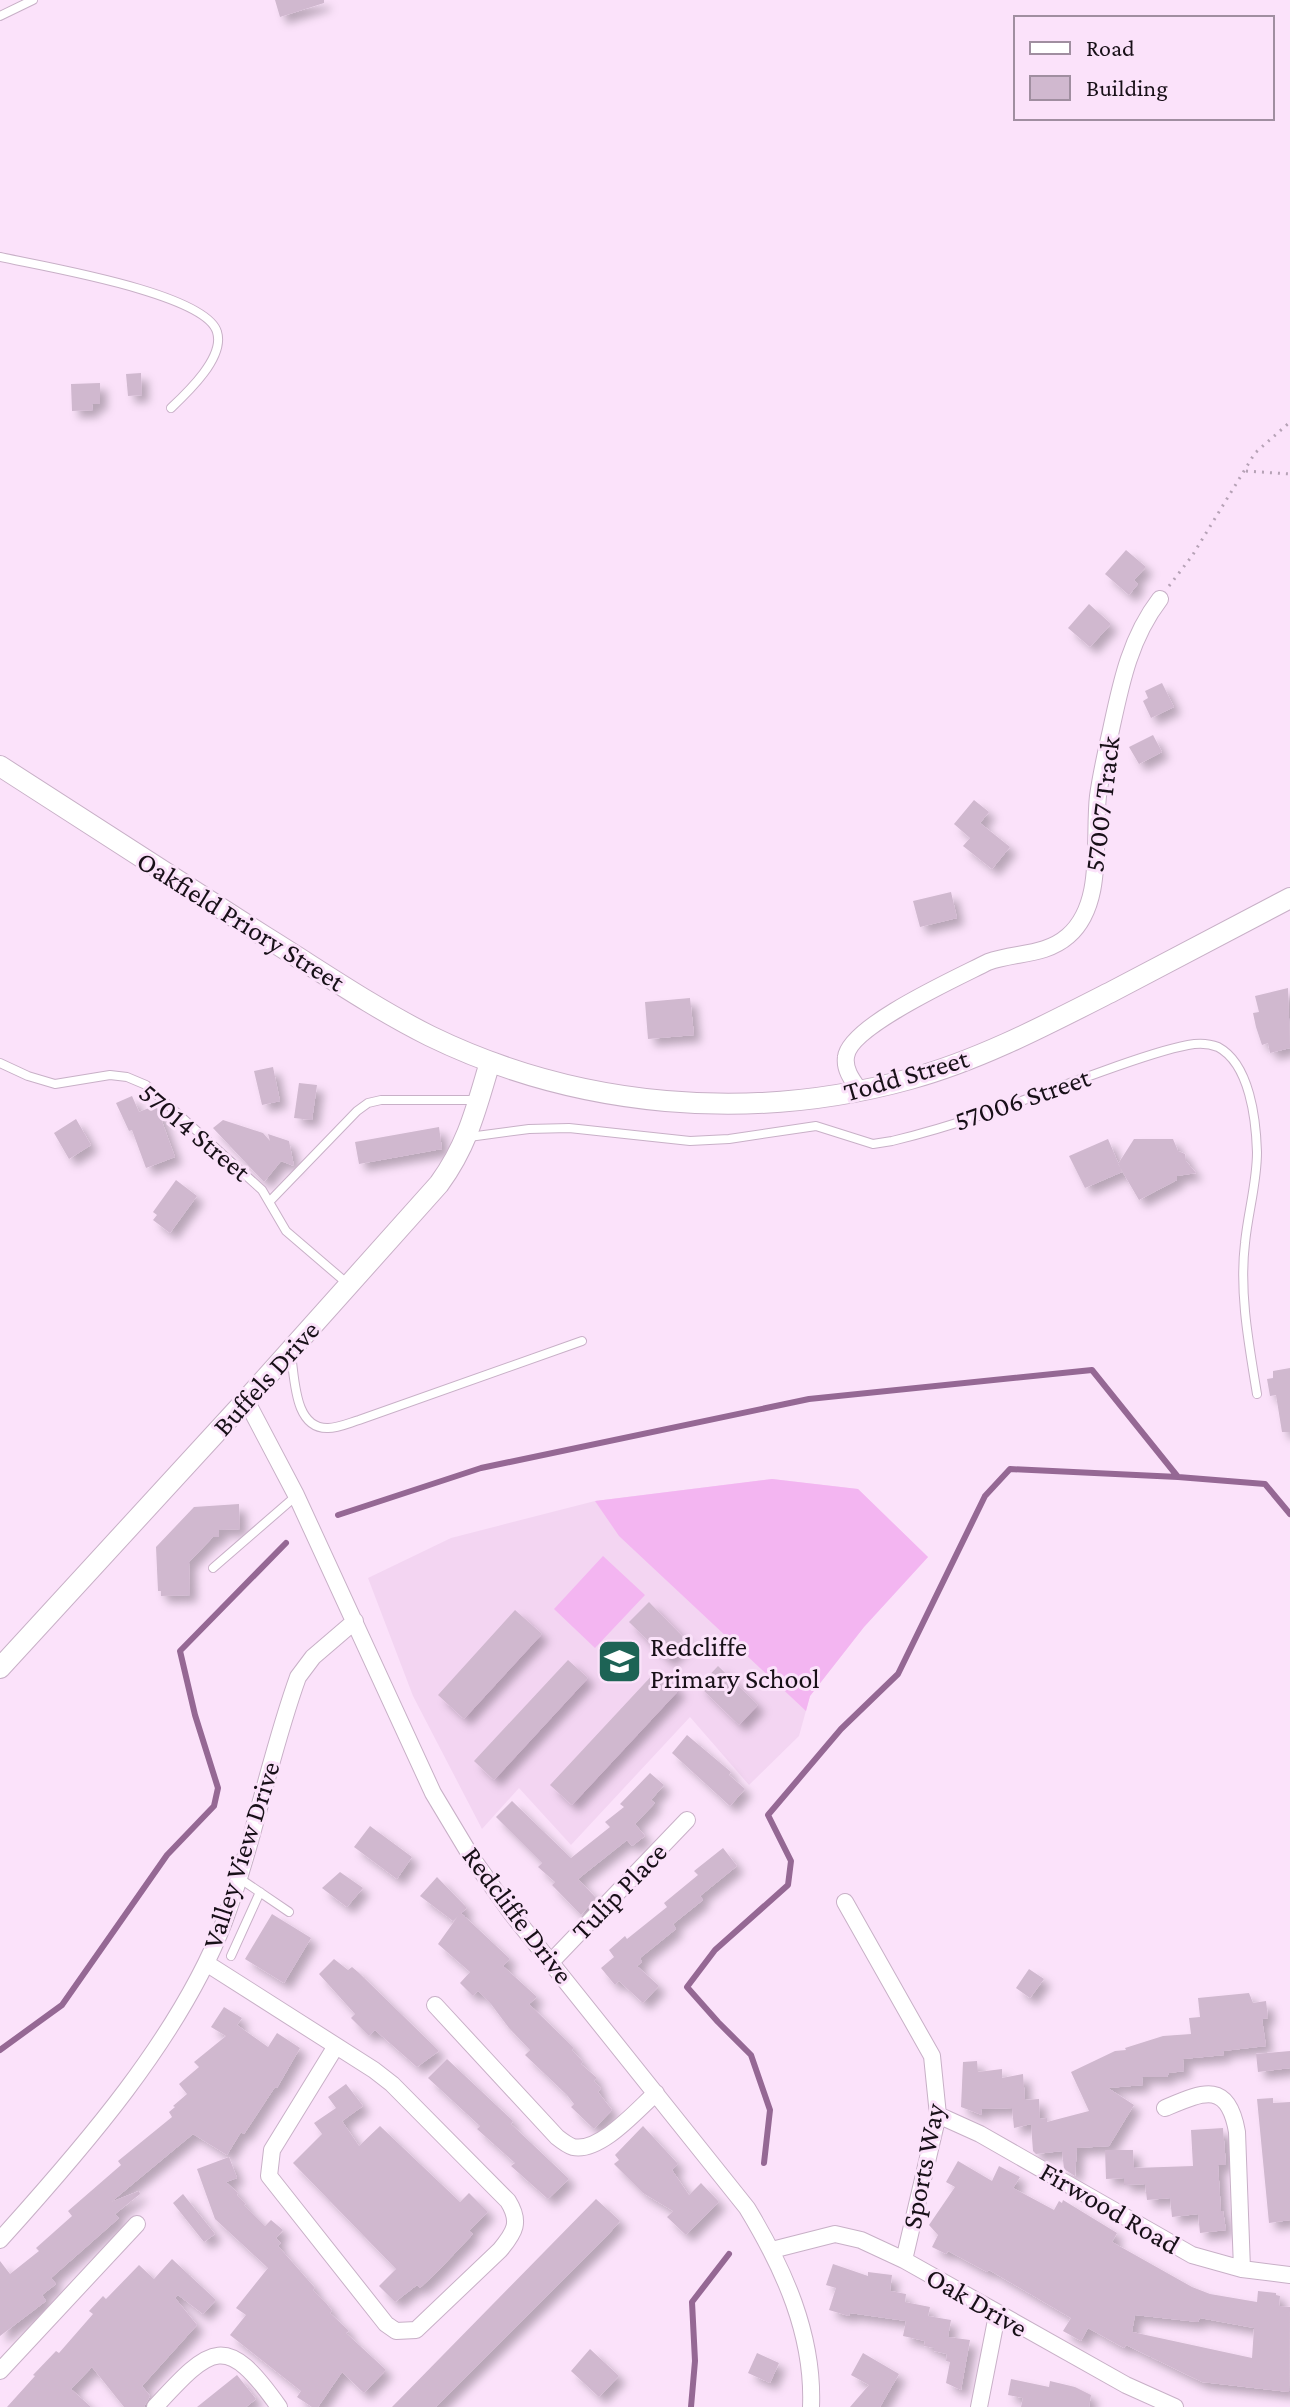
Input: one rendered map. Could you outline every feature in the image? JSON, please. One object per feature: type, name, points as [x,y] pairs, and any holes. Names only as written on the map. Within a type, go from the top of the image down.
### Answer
[{"type":"street","name":"57007 Track","points":[[860,1091],[852,1079],[846,1058],[849,1047],[857,1037],[891,1013],[988,962],[1056,946],[1072,933],[1084,917],[1093,876],[1098,795],[1119,693],[1137,634],[1160,599]]},
{"type":"street","name":"Oakfield Priory Street","points":[[0,766],[376,1006],[428,1035],[490,1062]]},
{"type":"street","name":"Todd Street","points":[[490,1062],[554,1082],[610,1094],[680,1102],[751,1105],[804,1101],[860,1091],[913,1079],[1052,1022],[1290,898]]},
{"type":"street","name":"Buffels Drive","points":[[0,1668],[439,1184],[468,1137],[490,1062]]},
{"type":"street","name":"Redcliffe Drive","points":[[246,1400],[296,1495],[433,1793],[472,1858],[747,2208],[772,2250],[800,2321],[810,2358],[811,2407]]},
{"type":"street","name":"Valley View Drive","points":[[0,2240],[102,2120],[156,2046],[206,1963],[239,1878],[298,1677],[313,1657],[355,1621]]},
{"type":"street","name":"Tulip Place","points":[[551,1962],[687,1820]]},
{"type":"street","name":"Sports Way","points":[[845,1902],[932,2056],[938,2115],[904,2260]]},
{"type":"street","points":[[206,1963],[364,2063],[392,2084],[508,2201],[515,2212],[516,2225],[511,2237],[416,2330],[396,2331],[386,2324],[269,2176],[272,2150],[336,2046]]},
{"type":"street","points":[[435,2005],[557,2137],[570,2146],[583,2148],[597,2144],[656,2093]]},
{"type":"street","points":[[1165,2108],[1194,2096],[1211,2094],[1225,2098],[1233,2110],[1237,2132],[1242,2269]]},
{"type":"street","name":"Firwood Road","points":[[938,2115],[980,2134],[1192,2255],[1242,2269],[1290,2275]]},
{"type":"street","points":[[0,2371],[137,2224]]},
{"type":"street","name":"Oak Drive","points":[[772,2250],[835,2234],[861,2240],[904,2260],[1126,2385],[1175,2407]]},
{"type":"street","points":[[979,2407],[997,2315]]},
{"type":"street","points":[[155,2407],[186,2373],[209,2357],[228,2355],[245,2364],[279,2407]]},
{"type":"lane","points":[[0,16],[33,0]]},
{"type":"lane","points":[[0,257],[178,300],[209,319],[218,332],[217,348],[208,366],[171,408]]},
{"type":"lane","name":"57006 Street","points":[[468,1137],[529,1129],[569,1128],[690,1141],[729,1139],[816,1126],[873,1144],[959,1122],[1185,1045],[1203,1043],[1217,1047],[1229,1055],[1238,1068],[1255,1130],[1255,1180],[1243,1269],[1257,1394]]},
{"type":"lane","name":"57014 Street","points":[[0,1063],[55,1084],[110,1075],[127,1077],[146,1085],[246,1174],[270,1201],[286,1231],[349,1285]]},
{"type":"lane","points":[[270,1201],[368,1103],[381,1100],[478,1100]]},
{"type":"lane","points":[[291,1350],[299,1404],[306,1417],[316,1426],[328,1428],[359,1420],[582,1341]]},
{"type":"lane","points":[[213,1568],[296,1495]]},
{"type":"lane","points":[[239,1878],[289,1912]]},
{"type":"lane","points":[[231,1956],[260,1892]]},
{"type":"path","points":[[1160,599],[1192,556],[1255,453],[1290,422]]},
{"type":"path","points":[[1244,471],[1290,474]]},
{"type":"shaded area","name":"Redcliffe Primary School","points":[[772,1479],[858,1489],[928,1557],[864,1627],[810,1696],[799,1736],[749,1785],[690,1717],[571,1845],[519,1788],[482,1829],[413,1696],[368,1578],[451,1538],[595,1501]]},
{"type":"shaded area","points":[[772,1479],[858,1489],[928,1557],[864,1627],[810,1696],[806,1711],[619,1536],[595,1501]]},
{"type":"shaded area","points":[[603,1556],[645,1595],[595,1648],[554,1609]]},
{"type":"building","points":[[275,0],[324,0],[324,3],[280,17]]},
{"type":"building","points":[[141,373],[142,395],[128,396],[126,374]]},
{"type":"building","points":[[100,383],[100,404],[92,404],[93,410],[72,411],[71,384]]},
{"type":"building","points":[[1126,550],[1146,567],[1134,580],[1138,584],[1129,595],[1105,574]]},
{"type":"building","points":[[1089,604],[1111,624],[1090,647],[1068,628]]},
{"type":"building","points":[[1162,683],[1174,707],[1151,718],[1143,701],[1148,698],[1145,691]]},
{"type":"building","points":[[1153,735],[1162,752],[1139,764],[1129,747]]},
{"type":"building","points":[[974,800],[989,812],[980,823],[1010,847],[992,869],[963,846],[970,838],[954,824]]},
{"type":"building","points":[[951,892],[957,918],[920,927],[913,901]]},
{"type":"building","points":[[1288,988],[1290,1048],[1270,1053],[1268,1043],[1262,1045],[1256,1027],[1253,1013],[1259,1012],[1255,996]]},
{"type":"building","points":[[690,998],[694,1035],[648,1039],[645,1002]]},
{"type":"building","points":[[273,1067],[280,1101],[262,1105],[254,1071]]},
{"type":"building","points":[[299,1083],[317,1085],[312,1120],[294,1118]]},
{"type":"building","points":[[132,1096],[139,1112],[156,1105],[175,1157],[146,1168],[132,1130],[129,1131],[116,1103]]},
{"type":"building","points":[[76,1119],[91,1145],[69,1159],[54,1133]]},
{"type":"building","points":[[223,1120],[263,1133],[270,1141],[268,1134],[289,1141],[294,1166],[281,1161],[264,1182],[213,1128]]},
{"type":"building","points":[[439,1127],[442,1149],[359,1164],[355,1142]]},
{"type":"building","points":[[1108,1139],[1122,1172],[1085,1188],[1069,1156]]},
{"type":"building","points":[[1134,1139],[1173,1139],[1178,1151],[1185,1154],[1186,1161],[1196,1173],[1177,1176],[1177,1180],[1139,1200],[1118,1164]]},
{"type":"building","points":[[176,1180],[197,1196],[170,1233],[153,1220],[157,1215],[153,1212]]},
{"type":"building","points":[[1290,1368],[1290,1432],[1282,1432],[1276,1395],[1270,1396],[1267,1379],[1273,1378],[1273,1371]]},
{"type":"building","points":[[239,1504],[240,1529],[219,1530],[219,1537],[213,1537],[189,1562],[190,1595],[161,1596],[161,1591],[158,1591],[156,1547],[194,1507]]},
{"type":"building","points":[[649,1602],[687,1641],[668,1660],[629,1622]]},
{"type":"building","points":[[515,1610],[542,1634],[464,1719],[438,1695]]},
{"type":"building","points":[[568,1660],[588,1678],[494,1780],[474,1761]]},
{"type":"building","points":[[718,1666],[758,1705],[739,1725],[699,1686]]},
{"type":"building","points":[[657,1670],[679,1690],[572,1805],[550,1785]]},
{"type":"building","points":[[687,1735],[731,1772],[729,1775],[745,1789],[730,1806],[672,1753]]},
{"type":"building","points":[[650,1773],[664,1785],[651,1800],[655,1803],[635,1824],[645,1836],[632,1846],[627,1840],[578,1879],[596,1898],[581,1915],[552,1885],[555,1882],[538,1867],[542,1863],[496,1817],[512,1801],[571,1858],[610,1827],[605,1822],[624,1807],[620,1804]]},
{"type":"building","points":[[370,1826],[412,1857],[397,1879],[354,1847]]},
{"type":"building","points":[[723,1848],[737,1866],[700,1896],[703,1900],[673,1924],[676,1929],[640,1958],[642,1962],[637,1966],[659,1986],[643,2003],[619,1981],[615,1985],[601,1968],[614,1957],[609,1950],[667,1907],[664,1903],[698,1875],[694,1871]]},
{"type":"building","points":[[340,1872],[363,1888],[347,1907],[322,1888]]},
{"type":"building","points":[[437,1877],[467,1908],[461,1913],[510,1959],[503,1966],[537,1997],[529,2004],[574,2048],[572,2050],[583,2062],[581,2064],[597,2078],[594,2081],[601,2088],[598,2092],[612,2110],[594,2129],[571,2107],[574,2104],[567,2095],[525,2055],[530,2050],[491,2004],[478,1991],[473,1996],[460,1983],[470,1972],[438,1944],[458,1916],[453,1921],[420,1896]]},
{"type":"building","points":[[272,1914],[311,1938],[284,1983],[245,1959]]},
{"type":"building","points":[[334,1959],[348,1970],[352,1967],[358,1972],[439,2051],[417,2067],[375,2030],[369,2036],[351,2018],[355,2014],[319,1974]]},
{"type":"building","points":[[1029,1969],[1044,1979],[1030,1998],[1016,1988]]},
{"type":"building","points":[[1249,1993],[1253,2003],[1266,2001],[1268,2018],[1262,2019],[1266,2046],[1183,2059],[1184,2071],[1169,2073],[1167,2077],[1142,2077],[1143,2085],[1108,2088],[1134,2105],[1109,2146],[1077,2148],[1075,2176],[1064,2169],[1062,2151],[1036,2154],[1033,2151],[1031,2124],[1014,2128],[1012,2108],[981,2109],[982,2115],[961,2107],[963,2062],[977,2061],[978,2072],[1002,2069],[1002,2078],[1023,2074],[1025,2100],[1039,2099],[1040,2119],[1047,2118],[1047,2122],[1089,2111],[1071,2072],[1115,2051],[1163,2036],[1191,2034],[1189,2018],[1200,2017],[1198,1998]]},
{"type":"building","points":[[224,2007],[242,2018],[237,2025],[268,2047],[277,2033],[300,2048],[277,2088],[244,2134],[241,2132],[227,2155],[193,2134],[111,2202],[139,2191],[140,2194],[115,2214],[119,2218],[51,2278],[56,2284],[42,2295],[46,2301],[0,2336],[0,2261],[10,2274],[39,2251],[36,2248],[72,2216],[68,2211],[121,2165],[118,2161],[172,2117],[169,2112],[187,2094],[179,2084],[199,2067],[194,2062],[226,2036],[211,2027]]},
{"type":"building","points":[[1290,2051],[1290,2068],[1258,2072],[1256,2054]]},
{"type":"building","points":[[447,2059],[569,2179],[548,2199],[511,2166],[515,2163],[477,2129],[480,2126],[428,2078]]},
{"type":"building","points":[[346,2084],[363,2106],[342,2121],[359,2146],[380,2126],[460,2202],[469,2193],[488,2212],[469,2231],[473,2234],[438,2271],[420,2288],[417,2285],[395,2302],[379,2286],[396,2269],[293,2163],[322,2134],[314,2123],[336,2108],[328,2097]]},
{"type":"building","points":[[1273,2098],[1273,2103],[1290,2102],[1290,2220],[1269,2223],[1257,2099]]},
{"type":"building","points":[[643,2126],[678,2164],[672,2170],[689,2195],[701,2183],[719,2202],[686,2235],[667,2217],[673,2211],[643,2193],[614,2164],[619,2160],[615,2155]]},
{"type":"building","points":[[1223,2128],[1226,2165],[1218,2165],[1221,2211],[1226,2230],[1200,2233],[1198,2214],[1172,2217],[1170,2198],[1147,2200],[1145,2184],[1124,2185],[1124,2178],[1106,2179],[1105,2150],[1133,2150],[1134,2168],[1193,2166],[1191,2130]]},
{"type":"building","points":[[229,2157],[237,2178],[226,2182],[265,2226],[271,2220],[283,2230],[276,2238],[281,2243],[278,2246],[315,2288],[313,2290],[332,2311],[330,2313],[349,2331],[346,2333],[386,2370],[364,2393],[342,2372],[318,2407],[312,2407],[297,2397],[301,2391],[230,2335],[246,2315],[236,2308],[268,2268],[215,2219],[197,2169]]},
{"type":"building","points":[[958,2161],[992,2181],[999,2166],[1020,2177],[1013,2188],[1054,2210],[1063,2200],[1117,2233],[1112,2242],[1192,2287],[1210,2294],[1257,2302],[1258,2291],[1276,2293],[1280,2296],[1279,2306],[1290,2307],[1289,2392],[1202,2382],[1126,2345],[1124,2348],[1088,2328],[1081,2341],[1063,2331],[1071,2318],[989,2270],[987,2272],[948,2251],[946,2254],[932,2247],[938,2235],[929,2225],[955,2187],[946,2182]],"holes":[[[1135,2315],[1198,2322],[1200,2318],[1254,2328],[1252,2358],[1132,2332]]]},
{"type":"building","points":[[183,2194],[215,2234],[204,2242],[173,2203]]},
{"type":"building","points":[[596,2199],[620,2221],[607,2236],[436,2407],[392,2407]]},
{"type":"building","points":[[172,2259],[216,2300],[203,2314],[178,2295],[175,2298],[197,2325],[142,2386],[150,2396],[144,2407],[124,2407],[92,2367],[71,2389],[91,2407],[7,2407],[33,2375],[56,2351],[59,2353],[93,2314],[89,2311],[103,2296],[106,2299],[139,2265],[154,2279]]},
{"type":"building","points":[[833,2264],[868,2276],[868,2272],[892,2275],[890,2291],[906,2294],[905,2302],[930,2307],[928,2316],[951,2320],[948,2337],[970,2340],[961,2390],[946,2383],[950,2362],[946,2361],[947,2354],[924,2346],[925,2341],[903,2336],[906,2321],[850,2313],[849,2316],[829,2310],[836,2288],[826,2285]]},
{"type":"building","points":[[590,2349],[619,2376],[599,2397],[571,2371]]},
{"type":"building","points":[[757,2353],[779,2363],[770,2383],[748,2373]]},
{"type":"building","points":[[863,2353],[899,2374],[880,2407],[850,2407],[869,2385],[851,2375]]},
{"type":"building","points":[[237,2375],[256,2399],[246,2407],[197,2407]]},
{"type":"building","points":[[1011,2379],[1049,2387],[1050,2381],[1075,2387],[1091,2395],[1089,2407],[1021,2407],[1023,2398],[1008,2395]]},
{"type":"waterway","points":[[338,1515],[481,1468],[809,1399],[1092,1370],[1178,1477],[1265,1484],[1290,1514]]},
{"type":"waterway","points":[[764,2163],[770,2110],[751,2055],[687,1987],[715,1950],[788,1885],[791,1861],[768,1815],[841,1729],[898,1674],[985,1496],[1010,1469],[1178,1477]]},
{"type":"waterway","points":[[0,2050],[62,2005],[167,1855],[214,1806],[218,1788],[195,1715],[180,1651],[286,1543]]},
{"type":"waterway","points":[[691,2407],[695,2361],[692,2302],[729,2254]]},
{"type":"place","name":"Redcliffe Primary School","points":[[619,1662]]}]
